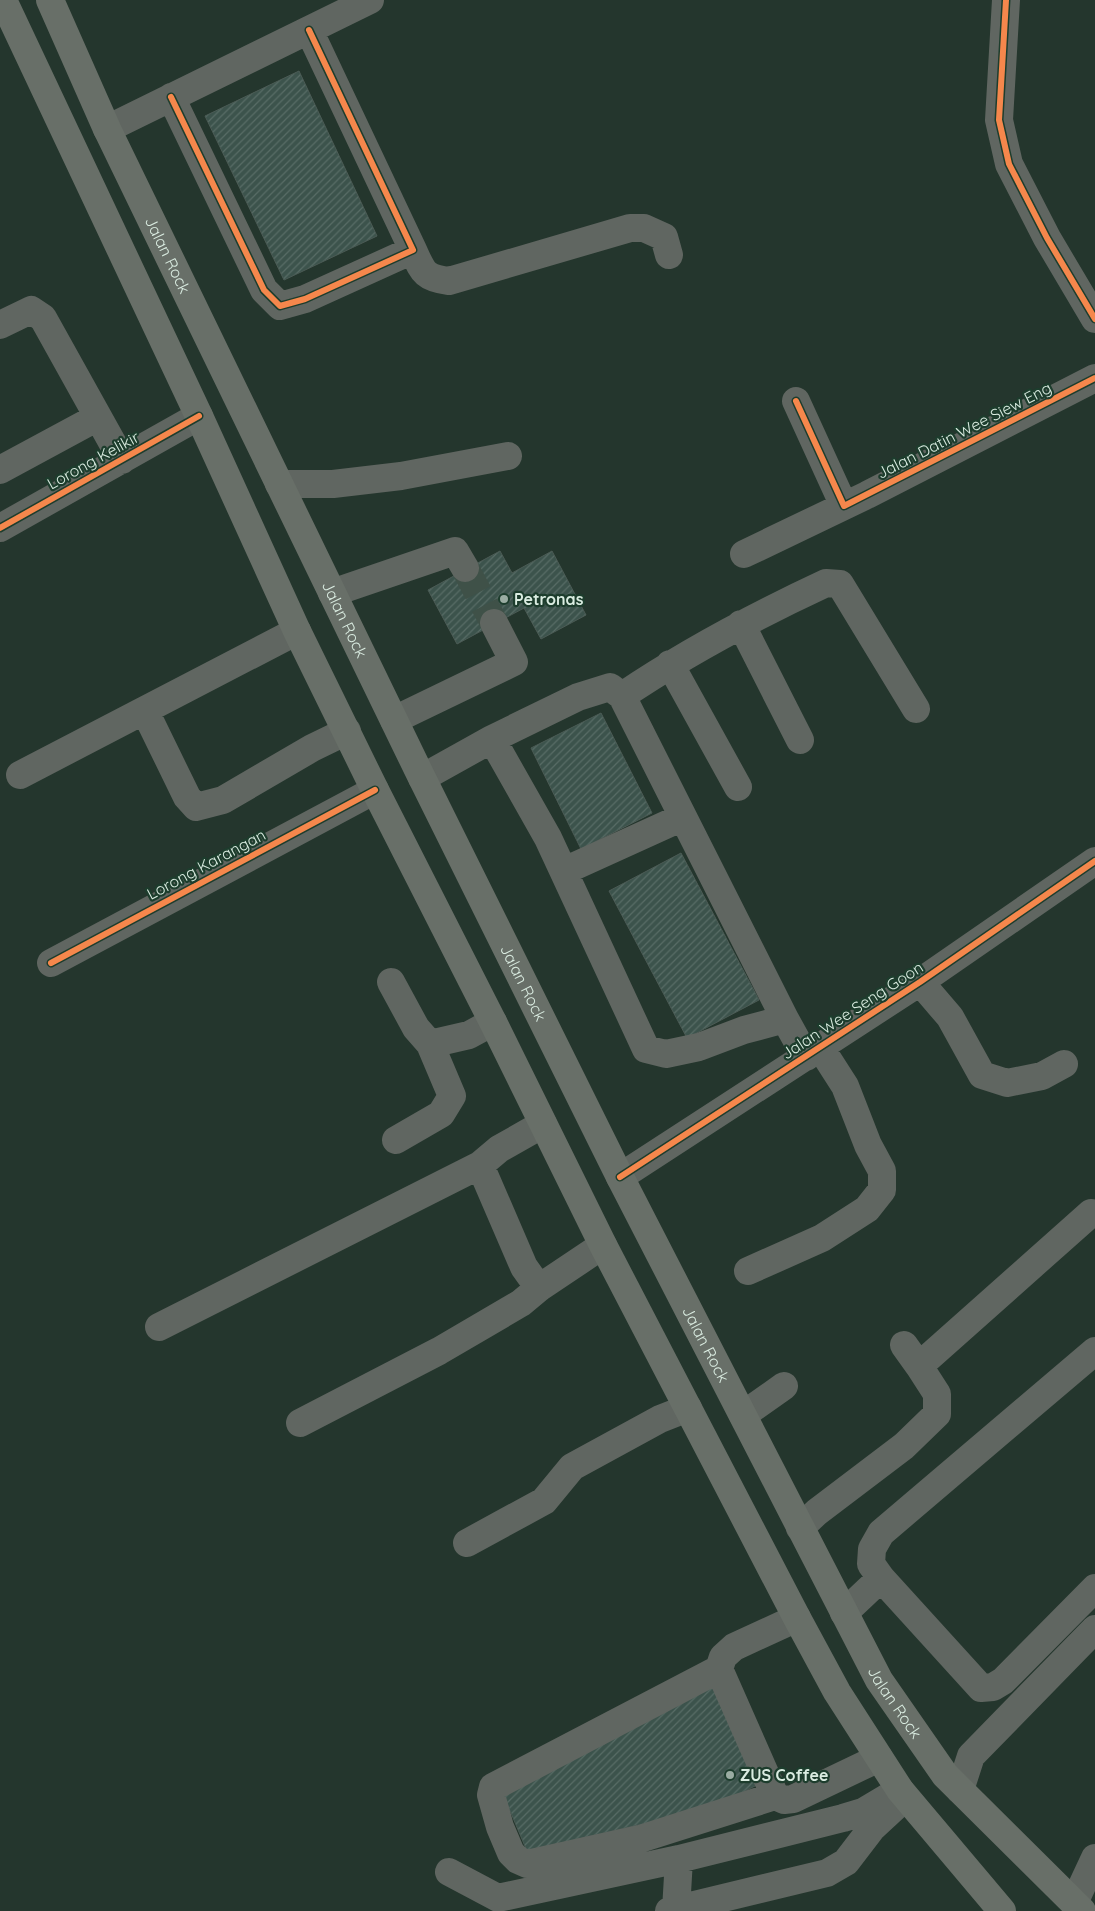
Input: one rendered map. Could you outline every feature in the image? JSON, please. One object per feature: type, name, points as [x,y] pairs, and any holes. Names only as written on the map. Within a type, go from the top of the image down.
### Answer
[{"type":"main road","points":[[4,0],[199,416],[297,632],[603,1246],[797,1618],[837,1692],[903,1793],[1002,1911]]},
{"type":"main road","name":"Jalan Rock","points":[[50,0],[107,129],[422,778],[620,1177],[879,1680],[945,1775],[1078,1907]]},
{"type":"street","points":[[107,129],[370,0]]},
{"type":"street","points":[[1006,0],[999,120],[1009,164],[1047,238],[1095,319]]},
{"type":"street","points":[[309,30],[422,271],[433,279],[449,281],[630,228],[644,228],[664,237],[669,255]]},
{"type":"street","points":[[171,98],[264,290],[280,306],[305,299],[413,250]]},
{"type":"street","points":[[0,324],[31,310],[43,318],[122,460]]},
{"type":"street","name":"Jalan Datin Wee Siew Eng","points":[[744,554],[844,506],[1095,378]]},
{"type":"street","points":[[796,400],[844,506]]},
{"type":"street","name":"Lorong Kelikir","points":[[0,528],[199,416]]},
{"type":"street","points":[[0,470],[98,417]]},
{"type":"street","points":[[280,484],[333,484],[401,476],[508,456]]},
{"type":"street","points":[[332,593],[455,551],[465,568]]},
{"type":"street","points":[[622,696],[670,664],[741,624],[826,583],[840,584],[916,708]]},
{"type":"street","points":[[394,720],[514,662],[494,623]]},
{"type":"street","points":[[741,624],[800,740]]},
{"type":"street","points":[[20,775],[297,632]]},
{"type":"street","points":[[670,664],[738,787]]},
{"type":"street","points":[[422,778],[492,739],[578,697],[610,687],[622,696],[785,1019],[845,1086],[868,1144],[882,1172],[882,1190],[867,1209],[822,1238],[748,1271]]},
{"type":"street","points":[[145,710],[186,797],[196,807],[223,800],[312,748],[347,732]]},
{"type":"street","points":[[492,739],[548,838],[646,1048],[666,1054],[699,1047],[744,1030],[785,1019]]},
{"type":"street","name":"Lorong Karangan","points":[[51,963],[375,790]]},
{"type":"street","points":[[564,871],[683,817]]},
{"type":"street","name":"Jalan Wee Seng Goon","points":[[620,1177],[920,982],[1095,861]]},
{"type":"street","points":[[391,982],[416,1028],[430,1044],[452,1096],[441,1114],[396,1140]]},
{"type":"street","points":[[920,982],[950,1017],[982,1075],[1007,1083],[1042,1076],[1064,1064]]},
{"type":"street","points":[[430,1044],[468,1035],[493,1022]]},
{"type":"street","points":[[159,1327],[480,1165],[499,1149],[543,1124]]},
{"type":"street","points":[[480,1165],[524,1267],[539,1288]]},
{"type":"street","points":[[800,1528],[817,1512],[904,1446],[938,1414],[937,1394],[912,1356],[1091,1213]]},
{"type":"street","points":[[300,1423],[439,1351],[522,1303],[539,1288],[603,1246]]},
{"type":"street","points":[[1095,1352],[881,1533],[872,1549],[871,1564],[881,1578],[981,1688],[993,1687],[1003,1681],[1095,1588]]},
{"type":"street","points":[[743,1415],[784,1386]]},
{"type":"street","points":[[467,1543],[518,1517],[544,1501],[572,1467],[660,1419],[688,1408]]},
{"type":"street","points":[[844,1612],[881,1578]]},
{"type":"street","points":[[797,1618],[734,1646],[723,1657],[719,1670],[776,1796],[784,1800],[793,1800],[879,1758]]},
{"type":"street","points":[[960,1790],[971,1756],[1095,1629]]},
{"type":"street","points":[[719,1670],[493,1787],[491,1795],[500,1827],[511,1852],[518,1860],[527,1864],[640,1840],[776,1796]]},
{"type":"street","points":[[449,1872],[498,1898],[680,1859],[843,1818],[863,1812],[903,1793]]},
{"type":"street","points":[[680,1859],[672,1910],[827,1873],[846,1862],[872,1828],[903,1793]]},
{"type":"street","points":[[1078,1907],[1095,1858]]},
{"type":"building","points":[[299,71],[377,236],[284,280],[205,116]]},
{"type":"building","points":[[500,551],[512,573],[552,551],[586,615],[541,639],[524,608],[457,644],[428,590]]},
{"type":"building","points":[[601,713],[652,813],[581,849],[531,748]]},
{"type":"building","points":[[681,853],[759,1000],[687,1038],[609,891]]},
{"type":"building","points":[[717,1680],[761,1783],[711,1808],[527,1851],[503,1794]]},
{"type":"tunnel","points":[[465,568],[494,623]]},
{"type":"cycle path","points":[[1006,0],[999,120],[1009,164],[1047,238],[1095,319]]},
{"type":"cycle path","points":[[171,97],[264,290],[280,306],[305,299],[413,250],[309,30]]},
{"type":"cycle path","points":[[796,401],[844,506],[1095,378]]},
{"type":"cycle path","points":[[0,528],[199,416]]},
{"type":"cycle path","points":[[51,963],[375,790]]},
{"type":"cycle path","points":[[620,1177],[920,982],[1095,861]]},
{"type":"place","name":"Petronas","points":[[504,599]]},
{"type":"place","name":"ZUS Coffee","points":[[730,1775]]}]
